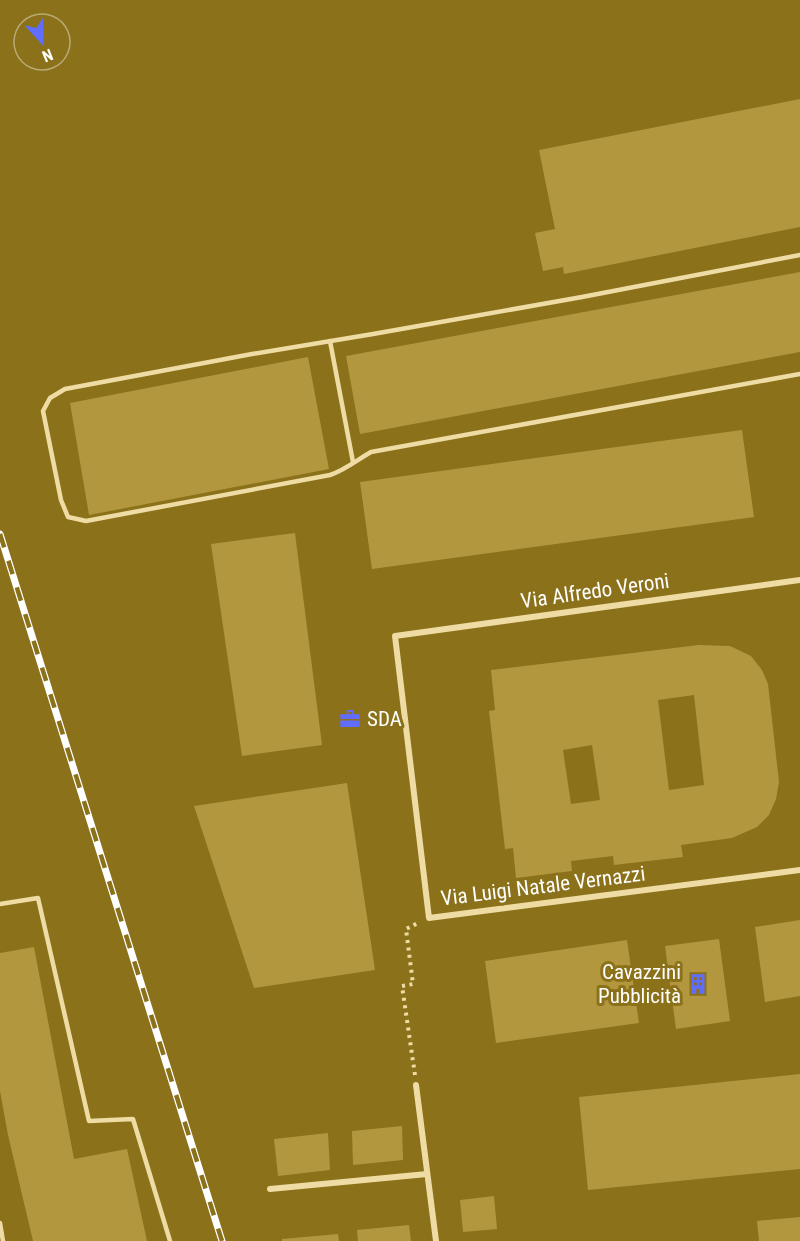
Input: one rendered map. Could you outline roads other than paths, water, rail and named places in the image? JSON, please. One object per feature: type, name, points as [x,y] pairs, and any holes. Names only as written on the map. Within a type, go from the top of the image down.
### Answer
[{"type":"street","name":"Via Alfredo Veroni","points":[[395,636],[800,580]]},
{"type":"street","name":"Via Luigi Natale Vernazzi","points":[[395,636],[429,918],[800,870]]},
{"type":"street","points":[[416,1085],[436,1241]]},
{"type":"street","points":[[270,1189],[427,1174]]},
{"type":"lane","points":[[800,255],[582,297],[65,389],[50,398],[43,411],[61,500],[68,517],[86,521],[330,476],[371,453],[800,374]]},
{"type":"lane","points":[[330,341],[353,462]]},
{"type":"lane","points":[[0,904],[38,898],[89,1121],[133,1119],[170,1241]]},
{"type":"lane","points":[[0,1223],[3,1241]]},
{"type":"railway","points":[[0,534],[222,1241]]},
{"type":"place","name":"SDA","points":[[350,719]]},
{"type":"place","name":"Cavazzini Pubblicità","points":[[698,984]]}]
